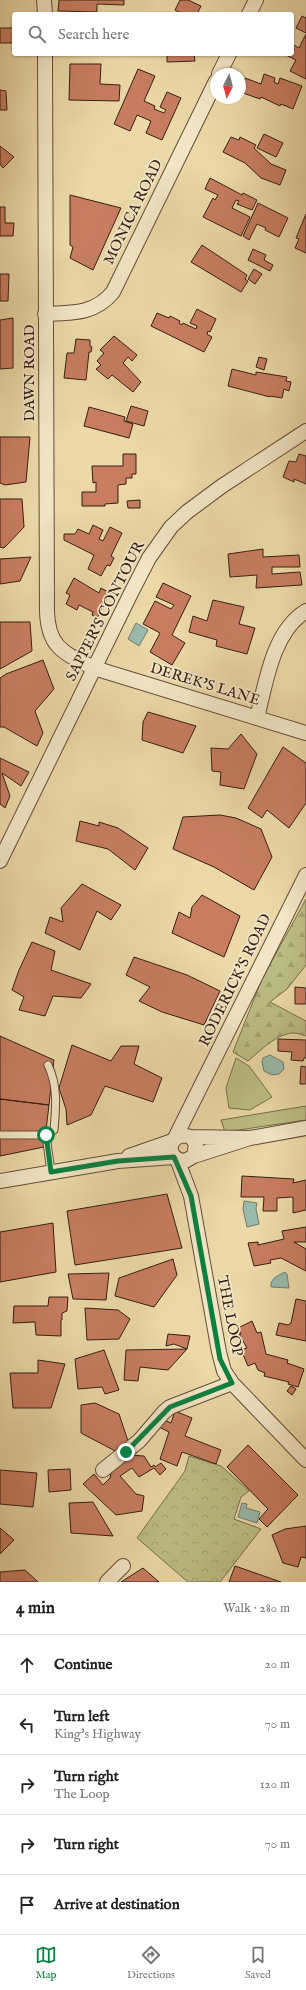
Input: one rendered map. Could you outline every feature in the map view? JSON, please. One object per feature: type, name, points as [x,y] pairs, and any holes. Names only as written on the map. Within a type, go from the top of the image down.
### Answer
[{"type":"street","points":[[44,0],[45,12]]},
{"type":"street","points":[[250,12],[256,0]]},
{"type":"street","name":"DAWN ROAD","points":[[46,56],[45,314],[48,625],[52,639],[63,653],[94,668]]},
{"type":"street","points":[[222,68],[228,56]]},
{"type":"street","name":"MONICA ROAD","points":[[45,314],[85,311],[95,308],[103,303],[113,292],[210,92]]},
{"type":"street","name":"SAPPER'S CONTOUR","points":[[0,861],[149,558],[171,527],[187,512],[222,486],[306,431]]},
{"type":"street","points":[[257,718],[272,662],[282,636],[293,620],[306,610]]},
{"type":"street","name":"DEREK'S LANE","points":[[94,668],[306,733]]},
{"type":"street","name":"RODERICK'S ROAD","points":[[174,1140],[182,1120],[195,1100],[306,875]]},
{"type":"street","name":"RODERICK'S ROAD","points":[[191,1137],[195,1100]]},
{"type":"street","points":[[0,1181],[118,1161],[175,1158],[185,1161],[250,1138],[306,1128]]},
{"type":"street","points":[[118,1161],[174,1140],[180,1135],[191,1137],[250,1138]]},
{"type":"street","points":[[191,1137],[196,1144],[193,1157]]},
{"type":"street","points":[[174,1140],[171,1151],[175,1158]]},
{"type":"street","name":"THE LOOP","points":[[191,1196],[193,1157]]},
{"type":"street","name":"THE LOOP","points":[[175,1158],[191,1196],[220,1359],[232,1383],[306,1460]]},
{"type":"street","points":[[103,1470],[138,1441],[170,1407],[232,1383]]},
{"type":"street","points":[[107,1582],[123,1566]]},
{"type":"lane","points":[[0,1135],[46,1135],[54,1130],[57,1101],[54,1078],[48,1065]]},
{"type":"lane","points":[[46,1135],[51,1172]]},
{"type":"green space","points":[[306,899],[306,965],[287,989],[270,1002],[306,1021],[306,1036],[294,1033],[281,1036],[269,1043],[248,1061],[233,1052],[262,979]]},
{"type":"green space","points":[[236,1058],[249,1066],[272,1097],[250,1110],[229,1108],[226,1088]]},
{"type":"green space","points":[[306,1106],[306,1120],[225,1132],[221,1120]]},
{"type":"green space","points":[[189,1456],[221,1466],[249,1491],[241,1497],[234,1519],[261,1529],[220,1582],[188,1582],[137,1538],[185,1471]]},
{"type":"shaded area","points":[[136,623],[148,630],[139,646],[128,639]]},
{"type":"shaded area","points":[[270,1055],[283,1062],[284,1069],[279,1074],[272,1075],[264,1071],[262,1062],[263,1058]]},
{"type":"shaded area","points":[[244,1201],[257,1203],[256,1209],[259,1224],[247,1227],[243,1209]]},
{"type":"shaded area","points":[[285,1272],[287,1274],[289,1288],[271,1287],[273,1279]]},
{"type":"shaded area","points":[[242,1503],[247,1504],[246,1508],[260,1512],[257,1523],[238,1517]]},
{"type":"building","points":[[59,0],[124,0],[124,5],[97,4],[97,12],[58,11]]},
{"type":"building","points":[[180,0],[188,0],[201,6],[198,12],[179,12],[175,10]]},
{"type":"building","points":[[302,16],[306,18],[306,33],[296,28]]},
{"type":"building","points":[[0,28],[12,28],[12,43],[0,43]]},
{"type":"building","points":[[306,34],[306,79],[290,71],[296,60],[288,56],[294,56],[294,45],[299,48]]},
{"type":"building","points":[[167,56],[194,56],[195,61],[167,62]]},
{"type":"building","points":[[70,64],[101,64],[100,84],[120,85],[119,101],[69,100]]},
{"type":"building","points":[[138,69],[155,76],[144,101],[155,106],[154,109],[164,113],[166,110],[160,107],[167,92],[181,98],[162,140],[146,133],[151,121],[137,115],[130,131],[114,124]]},
{"type":"building","points":[[264,74],[275,78],[274,82],[278,84],[280,78],[302,86],[293,109],[281,104],[280,106],[261,97],[260,99],[246,94],[246,78],[261,84]]},
{"type":"building","points":[[0,90],[6,91],[7,110],[0,110]]},
{"type":"building","points":[[264,134],[283,143],[276,157],[257,148]]},
{"type":"building","points":[[231,137],[239,140],[240,137],[256,145],[254,148],[271,164],[286,170],[280,185],[261,178],[245,163],[223,152]]},
{"type":"building","points":[[0,146],[14,157],[3,168],[0,164]]},
{"type":"building","points":[[210,178],[242,195],[243,193],[257,200],[252,210],[237,204],[239,201],[236,200],[232,208],[250,217],[241,236],[203,217],[213,198],[215,200],[218,195],[205,189]]},
{"type":"building","points":[[70,195],[121,208],[93,270],[70,258],[73,247],[70,245]]},
{"type":"building","points":[[258,203],[288,218],[279,237],[257,224],[249,240],[243,236]]},
{"type":"building","points":[[0,207],[5,207],[5,223],[14,223],[13,236],[0,236]]},
{"type":"building","points":[[306,214],[306,253],[295,248],[299,239],[296,238]]},
{"type":"building","points":[[202,245],[247,275],[245,279],[248,281],[241,292],[191,262]]},
{"type":"building","points":[[253,249],[266,255],[264,260],[273,265],[270,271],[248,260]]},
{"type":"building","points":[[254,269],[262,274],[255,284],[248,279]]},
{"type":"building","points":[[0,274],[9,274],[8,301],[0,301]]},
{"type":"building","points":[[197,309],[216,319],[210,332],[208,331],[207,334],[212,337],[204,352],[151,326],[157,313],[169,318],[170,316],[180,321],[179,323],[182,325],[183,323],[196,329],[197,326],[190,323]]},
{"type":"building","points":[[13,318],[13,368],[0,369],[0,320]]},
{"type":"building","points":[[114,336],[137,355],[132,361],[128,357],[123,363],[141,382],[133,392],[112,375],[108,379],[96,369],[101,365],[97,361],[104,353],[100,350]]},
{"type":"building","points":[[76,339],[90,340],[90,346],[92,347],[91,352],[89,352],[86,380],[64,378],[67,353],[74,353]]},
{"type":"building","points":[[259,357],[267,359],[264,370],[256,367]]},
{"type":"building","points":[[232,369],[256,375],[256,372],[287,377],[286,381],[291,382],[289,391],[284,389],[282,398],[270,397],[228,386]]},
{"type":"building","points":[[131,406],[148,411],[144,426],[126,421]]},
{"type":"building","points":[[89,407],[125,417],[124,421],[133,424],[129,438],[84,426]]},
{"type":"building","points":[[0,437],[30,437],[26,482],[5,485],[0,483]]},
{"type":"building","points":[[123,454],[136,454],[136,474],[132,474],[132,478],[126,478],[126,484],[118,485],[118,503],[105,504],[105,506],[82,506],[82,492],[96,492],[96,482],[93,483],[92,466],[123,466]]},
{"type":"building","points":[[299,454],[306,456],[306,484],[294,479],[294,482],[283,477],[289,461],[296,462]]},
{"type":"building","points":[[0,499],[22,499],[24,527],[4,548],[0,547]]},
{"type":"building","points":[[140,500],[140,508],[128,508],[127,501]]},
{"type":"building","points":[[93,525],[103,530],[99,539],[103,541],[110,527],[122,533],[111,556],[114,558],[110,566],[107,565],[101,576],[88,569],[94,555],[64,540],[64,534],[75,534],[78,529],[89,534]]},
{"type":"building","points":[[263,549],[263,557],[299,555],[300,567],[272,567],[272,574],[300,572],[302,585],[256,588],[257,575],[230,577],[228,554]]},
{"type":"building","points":[[31,557],[20,581],[0,584],[0,559]]},
{"type":"building","points":[[74,578],[99,593],[101,588],[110,593],[97,618],[92,615],[93,612],[79,605],[77,610],[66,604],[70,595],[66,593]]},
{"type":"building","points":[[163,583],[191,596],[172,635],[185,643],[172,665],[150,652],[160,633],[143,624],[155,601],[171,609],[174,605],[156,597]]},
{"type":"building","points":[[213,600],[244,607],[239,624],[255,628],[247,654],[216,646],[217,640],[189,632],[193,616],[207,621]]},
{"type":"building","points":[[0,622],[30,622],[32,651],[0,669]]},
{"type":"building","points":[[43,660],[54,689],[35,711],[43,733],[37,746],[4,727],[0,727],[0,678],[6,674]]},
{"type":"building","points":[[148,712],[196,726],[183,753],[142,740],[143,722]]},
{"type":"building","points":[[241,734],[257,754],[244,789],[220,785],[221,772],[212,771],[211,748],[228,749]]},
{"type":"building","points":[[283,747],[306,763],[306,803],[289,828],[267,810],[262,818],[248,808]]},
{"type":"building","points":[[0,758],[29,772],[21,786],[2,773],[10,796],[5,808],[0,804]]},
{"type":"building","points":[[220,815],[236,818],[261,829],[272,857],[254,890],[214,867],[173,849],[183,817]]},
{"type":"building","points":[[80,821],[99,826],[99,822],[118,828],[148,848],[135,870],[108,849],[76,841]]},
{"type":"building","points":[[82,884],[121,905],[111,920],[97,911],[80,950],[45,933],[50,917],[63,922],[61,908]]},
{"type":"building","points":[[202,895],[240,916],[224,957],[172,933],[179,912],[190,918],[192,907]]},
{"type":"building","points":[[32,942],[55,951],[51,970],[91,984],[81,998],[53,996],[45,1016],[19,1010],[24,997],[12,990],[19,970]]},
{"type":"building","points":[[134,957],[187,975],[220,991],[204,1025],[162,1012],[139,1001],[150,987],[126,975]]},
{"type":"building","points":[[295,987],[306,988],[306,1004],[295,1004]]},
{"type":"building","points":[[0,1036],[54,1060],[49,1105],[0,1099]]},
{"type":"building","points":[[278,1039],[306,1040],[306,1058],[304,1058],[303,1061],[291,1060],[292,1052],[278,1051]]},
{"type":"building","points":[[72,1045],[111,1061],[121,1046],[139,1046],[134,1064],[162,1078],[153,1102],[105,1086],[91,1115],[67,1125],[66,1109],[59,1088]]},
{"type":"building","points":[[301,1066],[306,1067],[306,1084],[300,1084]]},
{"type":"building","points":[[0,1099],[49,1105],[44,1147],[0,1156]]},
{"type":"building","points":[[242,1176],[294,1179],[293,1183],[306,1180],[306,1210],[293,1213],[293,1197],[277,1198],[277,1211],[263,1211],[264,1197],[241,1197]]},
{"type":"building","points":[[167,1194],[182,1248],[75,1265],[67,1211]]},
{"type":"building","points":[[53,1223],[56,1272],[0,1282],[0,1232]]},
{"type":"building","points":[[306,1227],[306,1242],[294,1242],[306,1249],[306,1271],[281,1258],[270,1260],[271,1263],[254,1266],[248,1243],[258,1242],[258,1245],[284,1239],[282,1231]]},
{"type":"building","points":[[173,1259],[177,1275],[154,1307],[115,1296],[119,1278]]},
{"type":"building","points":[[109,1273],[106,1300],[73,1299],[68,1274]]},
{"type":"building","points":[[49,1297],[68,1297],[67,1311],[62,1313],[61,1336],[36,1335],[35,1322],[13,1323],[14,1306],[48,1306]]},
{"type":"building","points":[[296,1299],[306,1301],[306,1341],[276,1335],[279,1323],[288,1325],[291,1323]]},
{"type":"building","points":[[85,1308],[118,1310],[130,1319],[119,1339],[87,1340]]},
{"type":"building","points":[[252,1321],[257,1333],[261,1332],[266,1354],[288,1360],[287,1363],[304,1369],[298,1387],[288,1384],[289,1382],[264,1376],[265,1373],[258,1370],[255,1363],[248,1366],[241,1350],[247,1348],[239,1334],[241,1334],[238,1328]]},
{"type":"building","points":[[168,1334],[190,1336],[187,1349],[174,1344],[166,1346]]},
{"type":"building","points":[[187,1349],[168,1370],[140,1367],[138,1381],[124,1380],[126,1350]]},
{"type":"building","points":[[104,1350],[119,1390],[105,1394],[102,1387],[78,1389],[75,1359]]},
{"type":"building","points":[[38,1360],[65,1364],[51,1408],[13,1408],[10,1373],[38,1373]]},
{"type":"building","points":[[291,1386],[296,1389],[292,1395],[287,1391]]},
{"type":"building","points":[[95,1403],[119,1414],[129,1444],[119,1453],[81,1433],[81,1405]]},
{"type":"building","points":[[175,1411],[192,1418],[185,1436],[221,1450],[216,1464],[182,1452],[177,1466],[160,1459],[169,1432],[159,1427],[164,1420],[171,1423]]},
{"type":"building","points":[[248,1445],[298,1495],[267,1527],[259,1519],[268,1509],[227,1467]]},
{"type":"building","points":[[128,1455],[144,1456],[151,1467],[154,1465],[155,1467],[161,1463],[166,1469],[160,1475],[154,1468],[139,1477],[132,1468],[120,1476],[136,1494],[144,1496],[142,1511],[116,1515],[83,1484],[94,1474],[103,1485],[110,1478],[112,1467]]},
{"type":"building","points":[[70,1469],[71,1490],[49,1492],[48,1470]]},
{"type":"building","points":[[0,1470],[37,1473],[33,1507],[0,1504]]},
{"type":"building","points":[[93,1502],[113,1536],[71,1533],[69,1503]]},
{"type":"building","points":[[306,1526],[306,1558],[301,1557],[298,1567],[283,1563],[272,1535],[285,1529]]},
{"type":"building","points":[[0,1528],[14,1540],[0,1554]]},
{"type":"building","points":[[235,1566],[281,1582],[229,1582]]},
{"type":"building","points":[[143,1568],[159,1582],[121,1582]]},
{"type":"building","points":[[25,1570],[38,1582],[0,1582],[0,1572]]},
{"type":"route","points":[[46,1135],[51,1172],[118,1161],[127,1162],[174,1157],[191,1196],[220,1359],[224,1371],[232,1383],[215,1391],[170,1407],[126,1452]]}]
